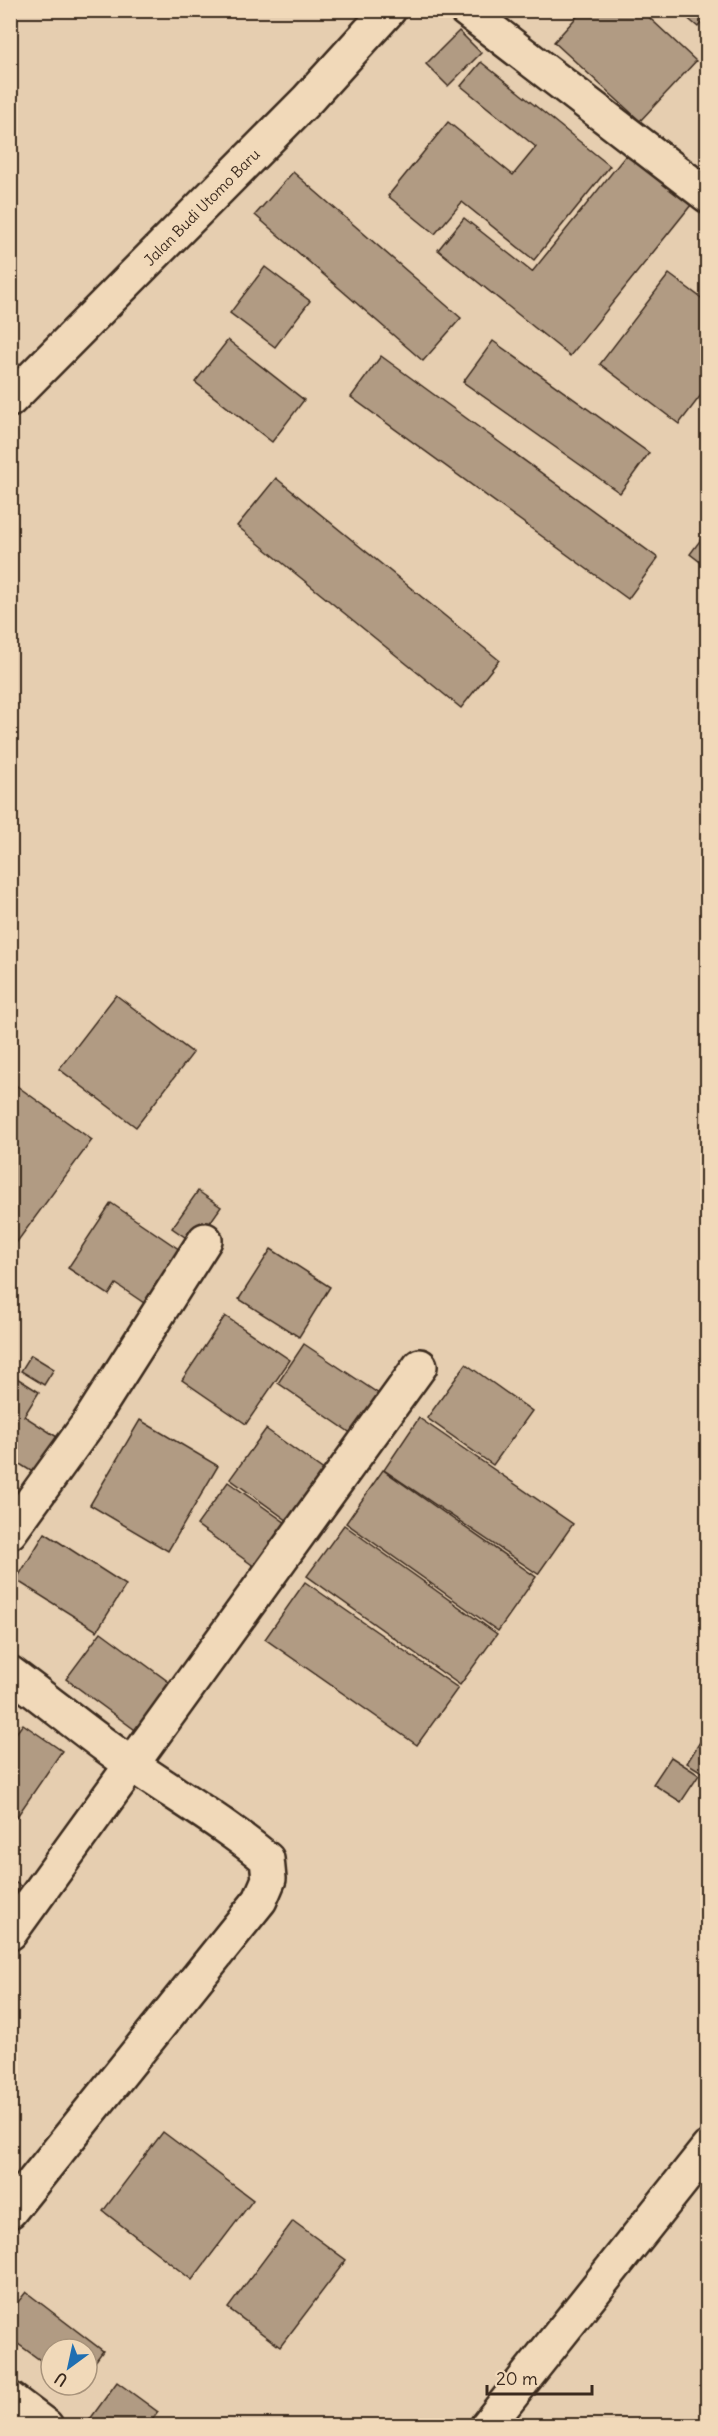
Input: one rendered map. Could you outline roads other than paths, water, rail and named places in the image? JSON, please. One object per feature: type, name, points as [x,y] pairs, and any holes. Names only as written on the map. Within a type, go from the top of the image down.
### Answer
[{"type":"street","name":"Jalan Budi Utomo Baru","points":[[10,400],[308,99],[389,10]]},
{"type":"street","points":[[466,10],[708,196]]},
{"type":"street","points":[[10,1532],[88,1424],[205,1240]]},
{"type":"street","points":[[10,1933],[420,1366]]},
{"type":"street","points":[[10,1673],[131,1764],[214,1818],[252,1847],[267,1859],[269,1879],[260,1900],[10,2211]]},
{"type":"street","points":[[488,2426],[708,2148]]},
{"type":"street","points":[[10,2399],[46,2426]]}]
